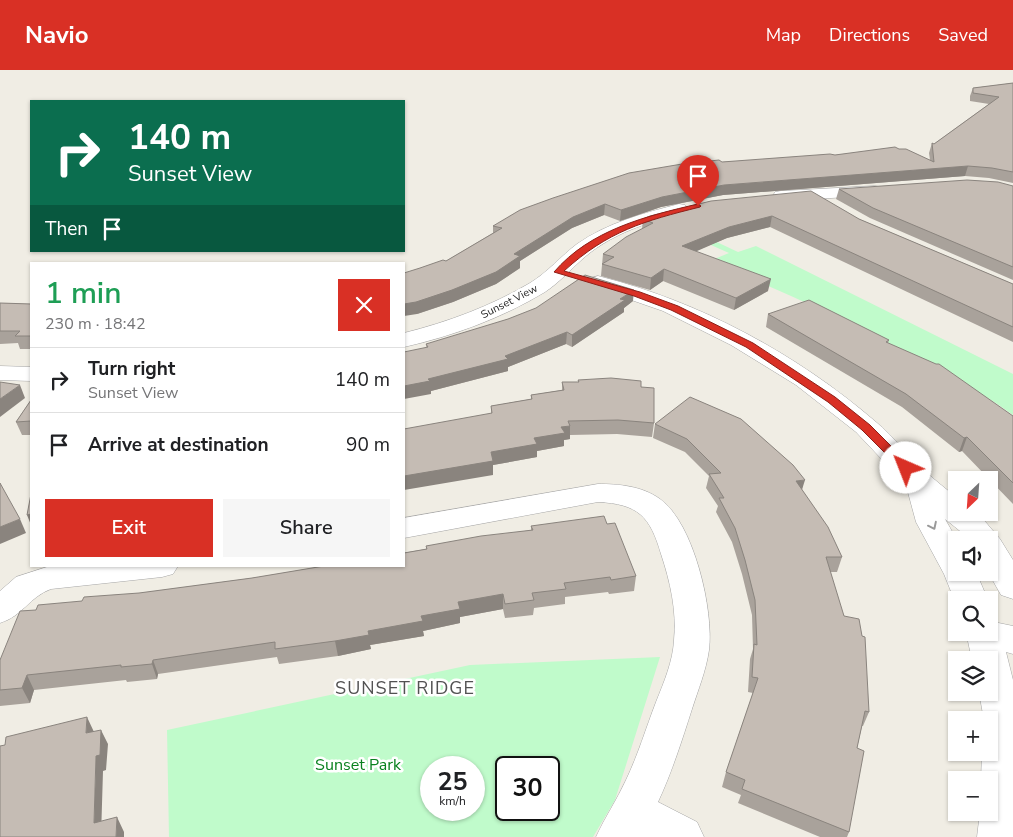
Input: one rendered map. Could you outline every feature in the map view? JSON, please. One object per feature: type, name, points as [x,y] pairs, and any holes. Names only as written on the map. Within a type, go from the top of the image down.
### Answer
[{"type":"street","points":[[767,197],[896,189]]},
{"type":"street","points":[[814,195],[839,212]]},
{"type":"street","name":"Sunset View","points":[[405,340],[455,326],[485,314],[540,286],[583,249],[608,234],[650,217],[694,206]]},
{"type":"street","points":[[558,272],[629,292],[674,308],[749,345],[839,405],[866,427],[919,481],[948,505]]},
{"type":"street","points":[[0,373],[30,374]]},
{"type":"street","points":[[919,481],[931,522],[948,552]]},
{"type":"street","points":[[405,528],[598,493],[619,493],[634,497],[648,504],[663,518],[673,539],[686,585],[692,614],[692,644],[680,689],[662,740],[626,824],[682,837]]},
{"type":"street","points":[[968,521],[976,531]]},
{"type":"street","points":[[998,562],[1013,587]]},
{"type":"street","points":[[0,610],[28,585],[49,578],[153,567]]},
{"type":"street","points":[[991,641],[1003,715],[999,837]]},
{"type":"green space","points":[[670,220],[738,252],[756,246],[1013,374],[1013,415],[965,384],[881,339],[774,288],[707,262],[729,253],[659,222]]},
{"type":"green space","name":"Sunset Park","points":[[660,657],[615,800],[593,837],[169,837],[167,730],[470,665]]},
{"type":"building","points":[[1013,83],[1013,172],[968,166],[724,185],[662,197],[621,210],[605,204],[573,217],[514,254],[520,256],[496,272],[452,290],[405,304],[405,273],[443,260],[446,261],[502,228],[493,226],[520,210],[629,173],[719,160],[722,162],[835,155],[895,147],[906,149],[934,162],[932,143],[934,144],[999,97],[973,93],[973,88]]},
{"type":"building","points":[[967,180],[998,182],[1013,186],[1013,267],[873,208],[839,189]]},
{"type":"building","points":[[811,191],[859,219],[1013,284],[1013,327],[772,216],[729,227],[682,246],[771,279],[736,298],[664,269],[651,278],[602,264],[614,257],[603,254],[626,237],[653,223],[643,219],[650,216],[711,201]]},
{"type":"building","points":[[585,275],[634,290],[620,299],[625,300],[572,335],[567,332],[505,356],[508,359],[428,379],[430,381],[405,386],[405,352],[428,347],[426,344],[508,319],[536,308]]},
{"type":"building","points":[[809,300],[889,340],[886,342],[939,364],[1013,416],[1013,483],[967,437],[964,438],[906,394],[768,314]]},
{"type":"building","points":[[0,303],[30,304],[30,336],[15,336],[20,331],[0,331]]},
{"type":"building","points":[[611,378],[641,381],[641,387],[654,388],[654,423],[618,420],[568,421],[570,426],[561,427],[565,433],[534,438],[537,444],[491,452],[493,461],[405,476],[405,429],[492,413],[491,406],[532,399],[531,395],[564,390],[562,382],[579,382],[578,380]]},
{"type":"building","points":[[0,382],[20,385],[0,399]]},
{"type":"building","points":[[690,397],[741,419],[793,465],[805,480],[796,481],[828,527],[842,557],[826,557],[844,616],[859,619],[862,636],[865,637],[869,712],[865,711],[857,748],[864,751],[849,832],[742,789],[745,780],[726,772],[758,678],[752,677],[754,644],[757,645],[755,600],[735,528],[719,498],[724,498],[709,474],[721,473],[687,439],[655,424]]},
{"type":"building","points":[[30,401],[30,421],[16,422]]},
{"type":"building","points":[[0,483],[20,519],[0,527]]},
{"type":"building","points":[[30,499],[30,514],[27,515]]},
{"type":"building","points":[[604,516],[607,524],[615,523],[636,576],[611,580],[610,577],[564,583],[566,589],[532,593],[534,600],[505,604],[503,594],[458,602],[460,609],[421,616],[423,621],[368,631],[369,635],[275,649],[275,642],[153,660],[152,664],[121,667],[121,665],[27,675],[22,688],[0,690],[0,660],[20,611],[36,610],[38,605],[82,601],[84,597],[139,593],[252,578],[318,567],[405,567],[405,553],[427,549],[426,546],[481,536],[533,530],[531,526]]},
{"type":"building","points":[[87,717],[86,733],[101,730],[100,755],[96,756],[94,823],[117,817],[116,837],[0,837],[0,746],[5,745],[6,737]]},
{"type":"district","name":"SUNSET RIDGE","points":[[405,688]]},
{"type":"route","points":[[698,206],[666,212],[635,222],[608,234],[583,249],[558,272],[637,294],[674,308],[749,345],[832,400],[866,427],[906,468]]}]
